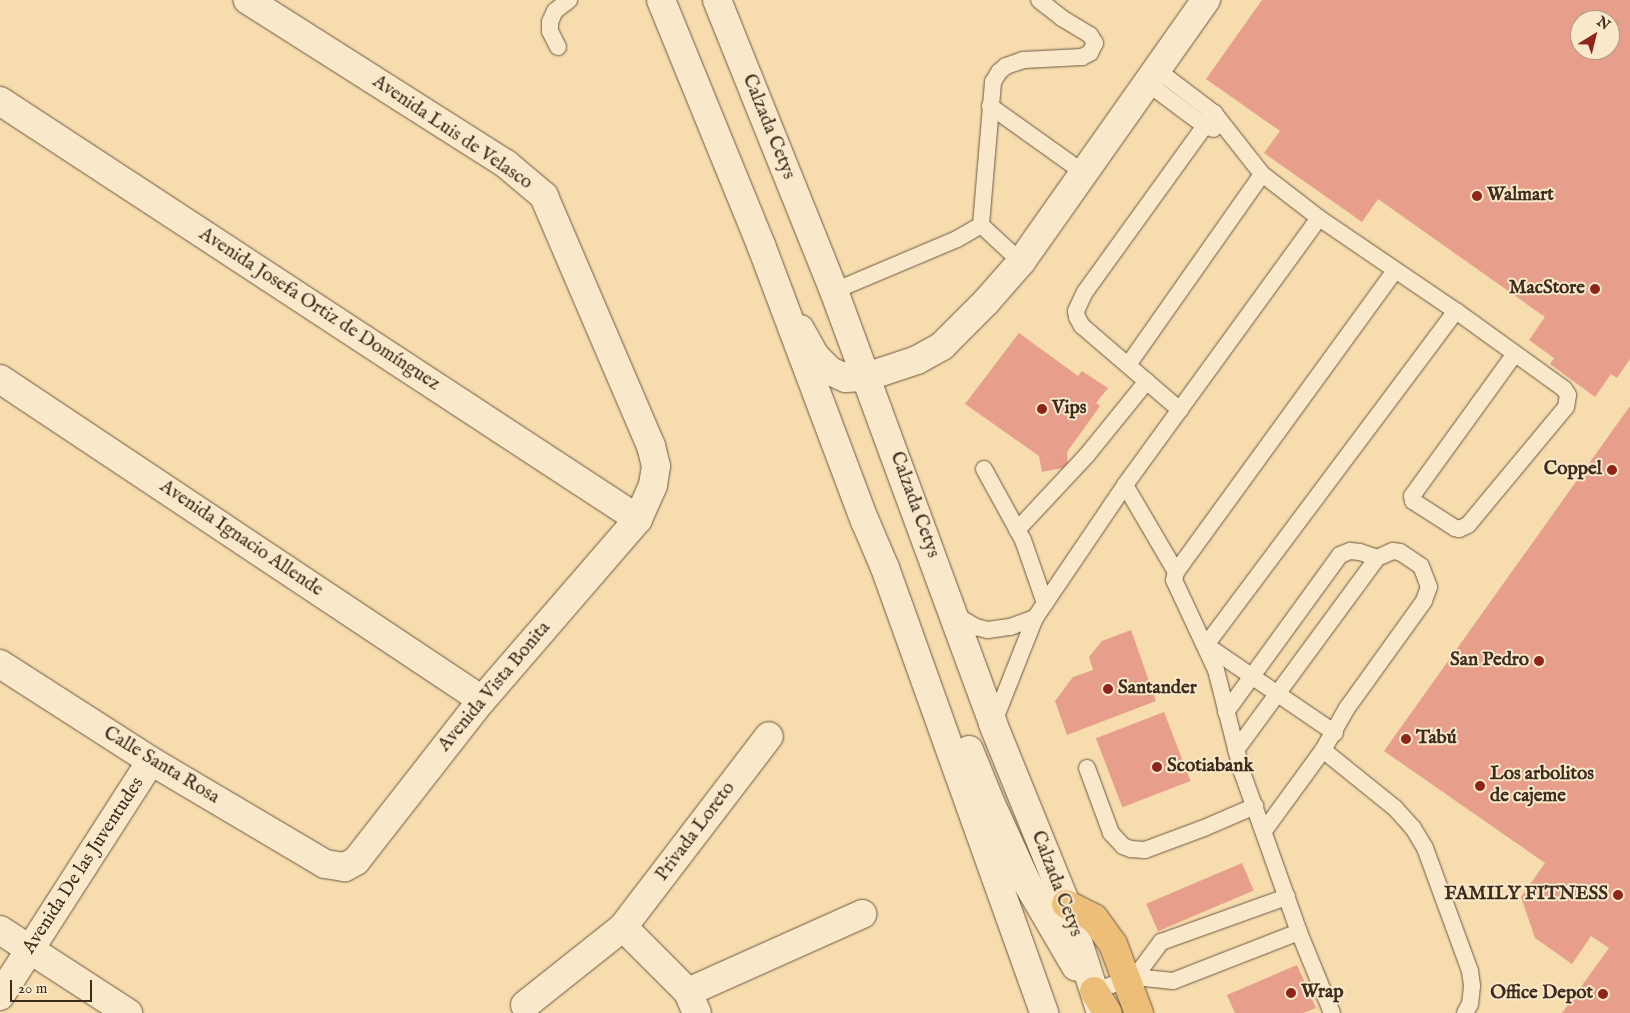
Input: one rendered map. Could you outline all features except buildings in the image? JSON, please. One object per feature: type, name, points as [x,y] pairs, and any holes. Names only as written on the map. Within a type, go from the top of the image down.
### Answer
[{"type":"main road","points":[[1066,904],[1094,918],[1113,944],[1131,978],[1140,1013]]},
{"type":"street","name":"Avenida Luis de Velasco","points":[[248,0],[506,164],[544,196],[651,446],[656,466],[653,485]]},
{"type":"street","points":[[661,0],[761,245],[864,521],[885,568],[1044,1013]]},
{"type":"street","name":"Calzada Cetys","points":[[717,0],[834,291],[993,724],[1066,904],[1101,1006]]},
{"type":"street","points":[[761,245],[785,290],[798,325],[815,356],[830,371],[846,378],[866,377],[917,360],[942,346],[986,302],[1021,262],[1206,0]]},
{"type":"street","name":"Avenida Josefa Ortiz de Domínguez","points":[[0,101],[638,519]]},
{"type":"street","name":"Avenida Ignacio Allende","points":[[0,379],[482,700]]},
{"type":"street","name":"Avenida Vista Bonita","points":[[325,864],[345,867],[356,861],[482,700],[638,519],[653,485]]},
{"type":"street","points":[[885,568],[899,585],[910,604],[991,804],[1027,883],[1069,957],[1101,1006]]},
{"type":"street","name":"Calle Santa Rosa","points":[[0,664],[151,761],[325,864]]},
{"type":"street","name":"Privada Loreto","points":[[525,1005],[623,927],[769,736]]},
{"type":"street","name":"Avenida De las Juventudes","points":[[0,996],[151,761]]},
{"type":"street","points":[[623,927],[693,1003],[862,914]]},
{"type":"street","points":[[0,930],[128,1013]]},
{"type":"lane","points":[[558,47],[550,31],[550,22],[555,11],[569,0]]},
{"type":"lane","points":[[981,225],[990,142],[990,106],[993,82],[999,72],[1006,66],[1023,60],[1082,57],[1090,53],[1095,43],[1090,35],[1062,18],[1039,0]]},
{"type":"lane","points":[[1151,76],[1230,135],[1262,174],[1319,218],[1456,311],[1514,355],[1564,389],[1568,395],[1566,407],[1468,525],[1459,529],[1450,526],[1413,501],[1412,496],[1514,355]]},
{"type":"lane","points":[[990,106],[1084,173]]},
{"type":"lane","points":[[1180,410],[1082,326],[1077,317],[1078,305],[1210,119]]},
{"type":"lane","points":[[1128,365],[1262,174]]},
{"type":"lane","points":[[993,724],[1035,618],[1125,485],[1319,218]]},
{"type":"lane","points":[[834,291],[957,239],[981,225]]},
{"type":"lane","points":[[981,225],[1021,262]]},
{"type":"lane","points":[[1332,1013],[1299,932],[1236,750],[1216,670],[1206,644],[1177,591],[1174,580],[1176,572],[1395,271]]},
{"type":"lane","points":[[1206,644],[1456,311]]},
{"type":"lane","points":[[1017,530],[1087,455],[1147,381]]},
{"type":"lane","points":[[984,469],[1029,555],[1045,603]]},
{"type":"lane","points":[[1125,485],[1176,572]]},
{"type":"lane","points":[[1226,712],[1340,555],[1350,551],[1360,552],[1377,558]]},
{"type":"lane","points":[[1236,750],[1377,558],[1393,551],[1406,555],[1421,566],[1429,588],[1424,601],[1347,708],[1335,733],[1264,830]]},
{"type":"lane","points":[[954,614],[976,628],[988,630],[1010,627],[1035,618]]},
{"type":"lane","points":[[1206,644],[1335,733]]},
{"type":"lane","points":[[1323,750],[1395,808],[1413,828],[1425,848],[1470,971],[1472,986],[1470,1004],[1465,1013]]},
{"type":"lane","points":[[1087,768],[1111,833],[1123,846],[1131,849],[1145,850],[1255,806]]},
{"type":"lane","points":[[1101,1006],[1131,978],[1161,942],[1287,897]]},
{"type":"lane","points":[[1131,978],[1173,981],[1299,932]]},
{"type":"place","name":"Walmart","points":[[1477,196]]},
{"type":"place","name":"MacStore","points":[[1595,289]]},
{"type":"place","name":"Vips","points":[[1042,409]]},
{"type":"place","name":"Coppel","points":[[1612,470]]},
{"type":"place","name":"San Pedro","points":[[1539,661]]},
{"type":"place","name":"Santander","points":[[1108,689]]},
{"type":"place","name":"Tabú","points":[[1406,739]]},
{"type":"place","name":"Scotiabank","points":[[1157,767]]},
{"type":"place","name":"Los arbolitos de cajeme","points":[[1480,786]]},
{"type":"place","name":"FAMILY FITNESS","points":[[1618,895]]},
{"type":"place","name":"Wrap","points":[[1291,993]]},
{"type":"place","name":"Office Depot","points":[[1603,994]]}]
